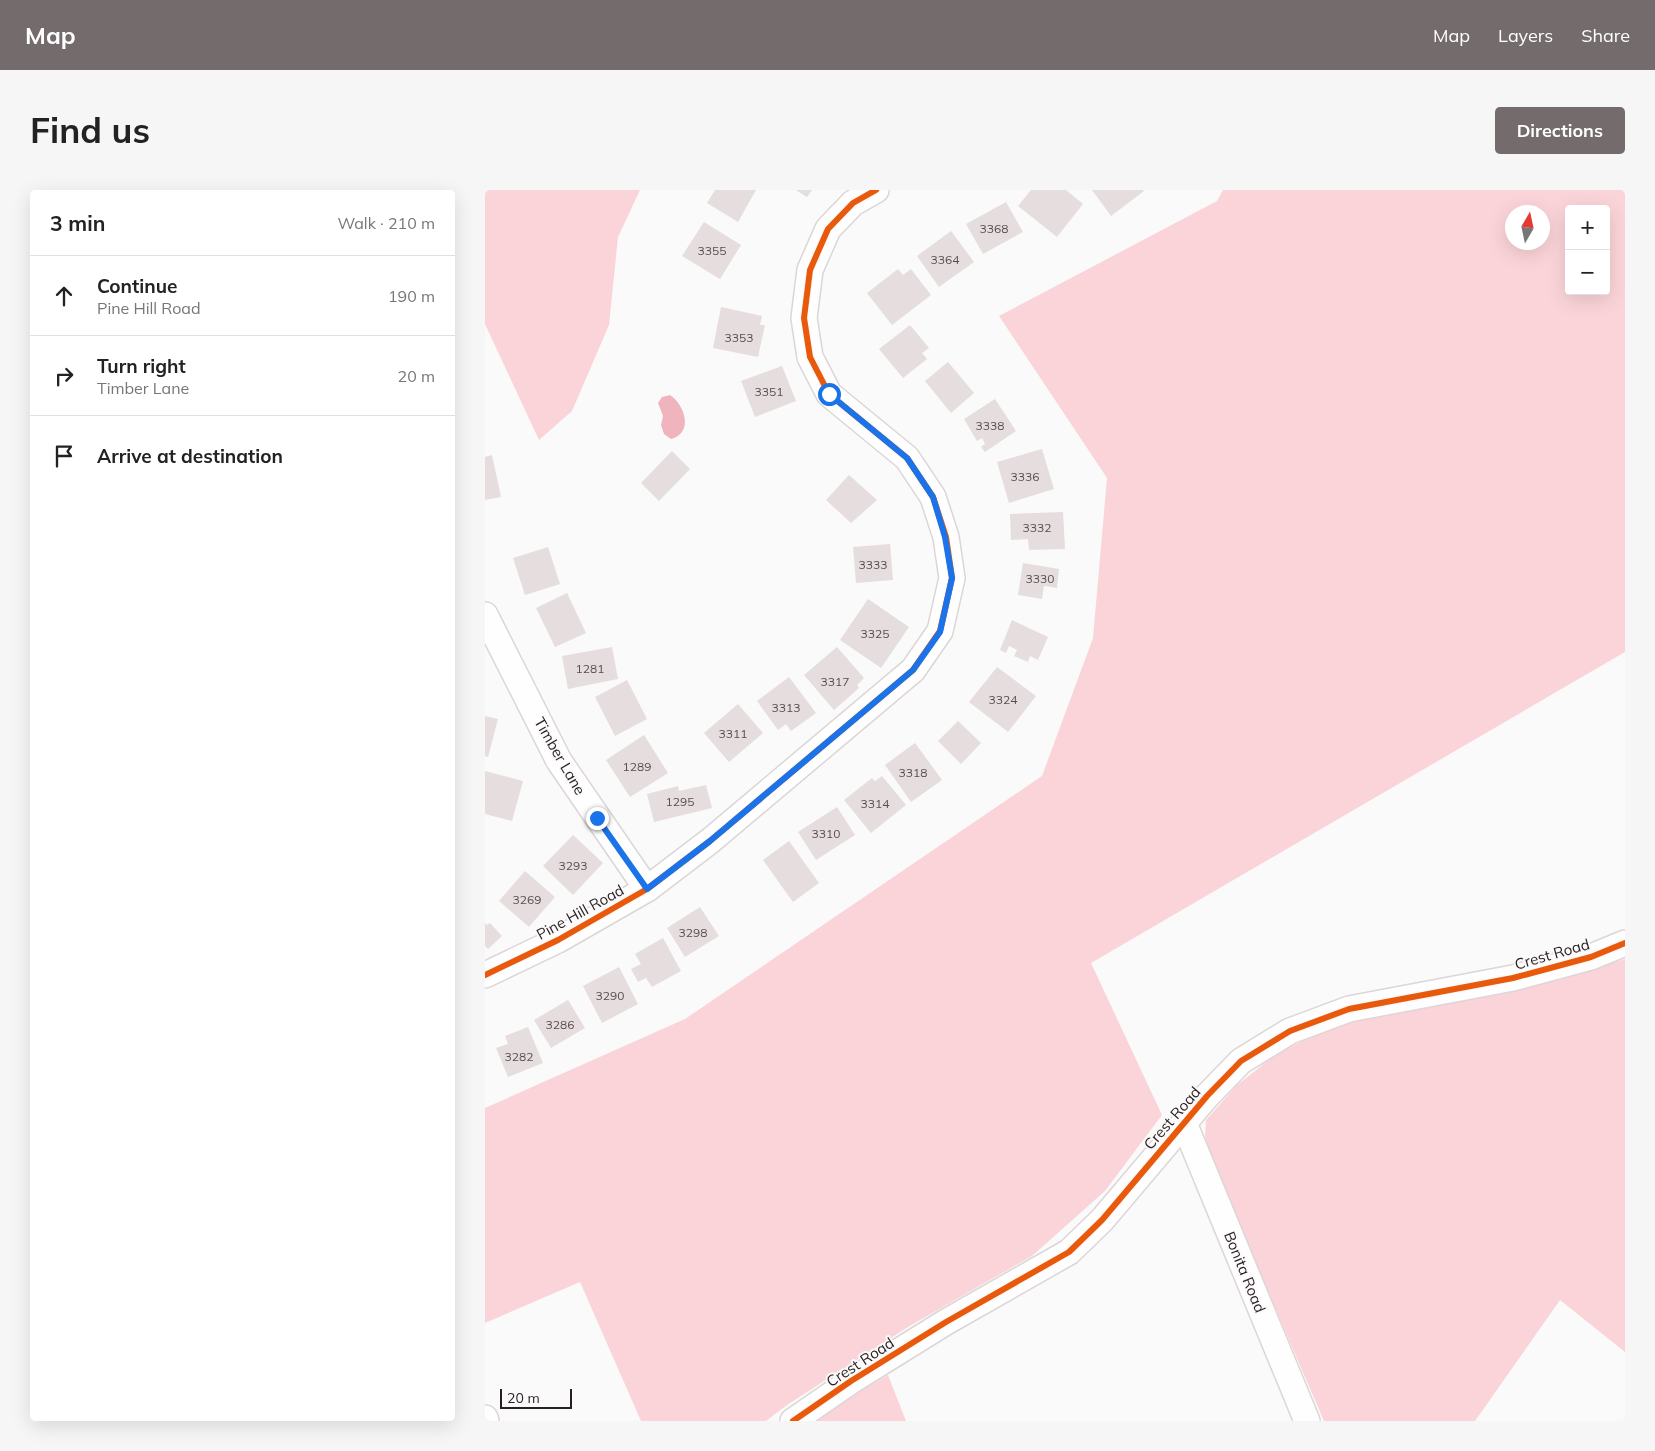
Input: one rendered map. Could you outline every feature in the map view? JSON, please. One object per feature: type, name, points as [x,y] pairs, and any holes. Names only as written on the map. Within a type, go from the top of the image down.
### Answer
[{"type":"street","name":"Pine Hill Road","points":[[485,975],[558,940],[647,889],[717,835],[913,670],[940,632],[952,578],[945,537],[933,497],[907,458],[829,394],[810,357],[804,318],[810,270],[828,229],[853,203],[876,190]]},
{"type":"street","name":"Timber Lane","points":[[485,616],[559,761],[647,889]]},
{"type":"street","name":"Crest Road","points":[[793,1421],[851,1381],[946,1322],[1069,1252],[1102,1220],[1184,1123],[1241,1061],[1290,1031],[1349,1009],[1513,978],[1591,957],[1625,943]]},
{"type":"street","name":"Bonita Road","points":[[1184,1123],[1307,1421]]},
{"type":"shaded area","points":[[485,190],[640,190],[618,237],[609,325],[572,411],[539,440],[485,324]]},
{"type":"shaded area","points":[[1223,190],[1625,190],[1625,652],[1091,963],[1162,1115],[1105,1191],[1032,1256],[908,1327],[787,1405],[766,1421],[641,1421],[580,1282],[485,1323],[485,1108],[685,1019],[1042,776],[1093,638],[1107,478],[999,316],[1217,201]]},
{"type":"shaded area","points":[[670,395],[680,405],[685,418],[683,431],[671,439],[664,434],[661,425],[663,416],[658,403],[662,397]]},
{"type":"shaded area","points":[[1625,959],[1625,1352],[1560,1300],[1475,1421],[1324,1421],[1212,1161],[1205,1138],[1206,1120],[1236,1086],[1276,1054],[1325,1030],[1384,1014],[1491,996],[1559,980]]},
{"type":"shaded area","points":[[888,1375],[906,1421],[812,1421],[822,1414]]},
{"type":"building","points":[[715,190],[756,190],[738,222],[707,203]]},
{"type":"building","points":[[796,190],[812,190],[807,197]]},
{"type":"building","points":[[1031,190],[1066,190],[1083,204],[1057,237],[1018,206]]},
{"type":"building","points":[[1092,190],[1143,190],[1144,191],[1111,216]]},
{"type":"building","points":[[1006,202],[1023,232],[983,254],[966,224]]},
{"type":"building","points":[[704,222],[741,245],[720,279],[682,256]]},
{"type":"building","points":[[951,231],[974,262],[939,287],[917,256]]},
{"type":"building","points":[[898,269],[903,275],[911,269],[931,295],[892,325],[867,293]]},
{"type":"building","points":[[721,307],[762,316],[760,325],[765,325],[758,357],[713,348]]},
{"type":"building","points":[[910,325],[929,348],[922,353],[927,359],[903,378],[879,349]]},
{"type":"building","points":[[948,362],[974,393],[951,413],[925,381]]},
{"type":"building","points":[[782,366],[796,401],[755,417],[741,381]]},
{"type":"building","points":[[995,399],[1016,431],[985,452],[981,447],[985,444],[982,438],[977,441],[964,419]]},
{"type":"building","points":[[1042,449],[1054,489],[1009,503],[997,462]]},
{"type":"building","points":[[672,451],[690,469],[659,501],[641,483]]},
{"type":"building","points":[[492,455],[501,497],[485,500],[485,457]]},
{"type":"building","points":[[849,475],[877,500],[851,523],[826,500]]},
{"type":"building","points":[[1063,512],[1065,549],[1029,550],[1028,539],[1011,540],[1010,514]]},
{"type":"building","points":[[890,544],[893,580],[856,583],[853,547]]},
{"type":"building","points":[[548,547],[560,584],[525,595],[513,558]]},
{"type":"building","points":[[1023,563],[1059,569],[1057,588],[1044,586],[1042,599],[1018,595]]},
{"type":"building","points":[[567,593],[586,633],[555,647],[536,608]]},
{"type":"building","points":[[868,599],[909,627],[881,668],[840,640]]},
{"type":"building","points":[[1012,620],[1048,637],[1038,660],[1030,656],[1028,662],[1014,656],[1017,650],[1009,646],[1006,653],[1000,650]]},
{"type":"building","points":[[612,647],[618,679],[568,689],[562,656]]},
{"type":"building","points":[[837,647],[864,678],[857,685],[859,688],[834,710],[804,675]]},
{"type":"building","points":[[997,667],[1036,696],[1008,732],[969,702]]},
{"type":"building","points":[[789,677],[816,713],[791,731],[786,724],[778,730],[757,701]]},
{"type":"building","points":[[627,680],[647,719],[615,736],[595,697]]},
{"type":"building","points":[[738,704],[763,733],[729,762],[704,733]]},
{"type":"building","points":[[485,716],[498,719],[488,757],[485,756]]},
{"type":"building","points":[[958,721],[981,743],[961,764],[938,741]]},
{"type":"building","points":[[644,735],[668,773],[630,797],[606,760]]},
{"type":"building","points":[[915,743],[942,780],[911,802],[885,765]]},
{"type":"building","points":[[485,771],[523,781],[512,821],[485,814]]},
{"type":"building","points":[[882,776],[906,805],[871,833],[844,800],[872,778],[875,781]]},
{"type":"building","points":[[706,785],[712,808],[654,822],[647,794],[678,786],[679,791]]},
{"type":"building","points":[[837,807],[855,835],[816,860],[798,832]]},
{"type":"building","points":[[573,835],[603,863],[573,895],[543,866]]},
{"type":"building","points":[[789,841],[819,883],[793,902],[763,860]]},
{"type":"building","points":[[525,871],[555,897],[529,927],[499,901]]},
{"type":"building","points":[[700,907],[719,936],[685,957],[667,928]]},
{"type":"building","points":[[485,923],[487,925],[490,923],[502,936],[488,949],[485,946]]},
{"type":"building","points":[[663,938],[681,971],[652,987],[646,978],[638,982],[631,969],[641,964],[635,954]]},
{"type":"building","points":[[619,967],[638,1004],[602,1023],[583,986]]},
{"type":"building","points":[[568,1000],[585,1028],[551,1048],[534,1020]]},
{"type":"building","points":[[528,1027],[543,1063],[508,1077],[496,1048],[508,1044],[505,1036]]},
{"type":"cycle path","points":[[485,975],[558,940],[647,889],[710,841],[913,670],[940,631],[952,578],[946,537],[933,497],[907,458],[829,394],[810,357],[804,318],[810,270],[828,229],[853,203],[876,190]]},
{"type":"cycle path","points":[[793,1421],[851,1381],[946,1322],[1069,1252],[1102,1220],[1207,1096],[1241,1061],[1290,1031],[1349,1009],[1513,978],[1591,957],[1625,943]]},
{"type":"route","points":[[597,818],[647,889],[710,841],[913,670],[940,632],[952,578],[945,537],[933,497],[907,458],[829,394]]}]
